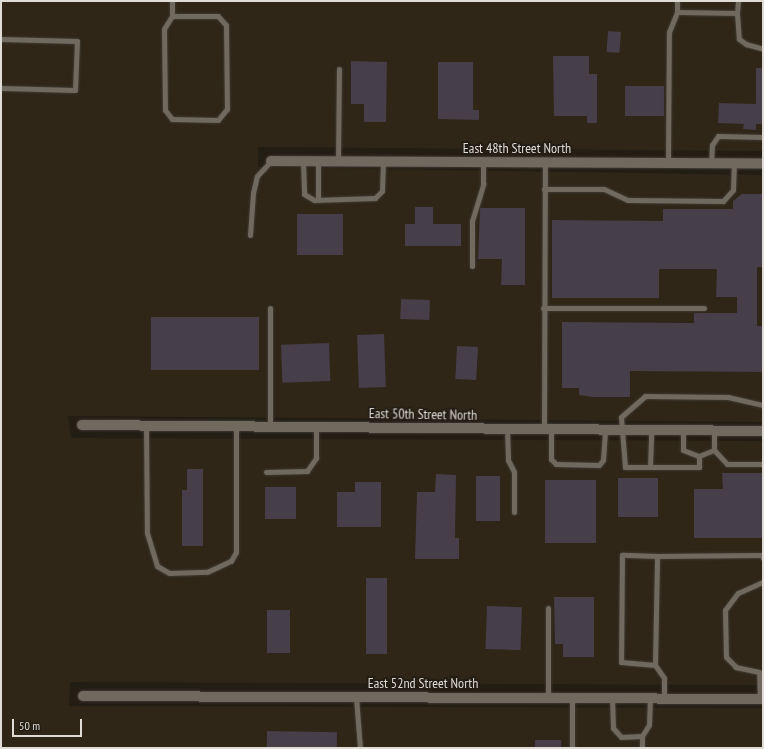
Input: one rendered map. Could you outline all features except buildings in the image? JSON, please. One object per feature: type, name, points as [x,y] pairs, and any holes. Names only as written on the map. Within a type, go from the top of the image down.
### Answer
[{"type":"street","name":"East 48th Street North","points":[[272,161],[763,164]]},
{"type":"street","name":"East 50th Street North","points":[[82,425],[763,431]]},
{"type":"street","name":"East 52nd Street North","points":[[83,696],[761,699]]},
{"type":"lane","points":[[172,1],[172,16],[164,29],[165,110],[172,119],[218,120],[227,109],[226,25],[218,16],[172,16]]},
{"type":"lane","points":[[668,163],[669,32],[677,12],[677,1]]},
{"type":"lane","points":[[738,1],[738,39],[746,44],[763,49]]},
{"type":"lane","points":[[677,12],[738,12]]},
{"type":"lane","points":[[1,39],[77,41],[75,90],[1,88]]},
{"type":"lane","points":[[338,161],[339,69]]},
{"type":"lane","points":[[711,164],[712,145],[718,136],[763,137]]},
{"type":"lane","points":[[250,235],[253,193],[257,176],[272,161]]},
{"type":"lane","points":[[303,161],[304,194],[307,198],[318,199],[375,198],[382,191],[383,161]]},
{"type":"lane","points":[[318,161],[318,199]]},
{"type":"lane","points":[[472,266],[472,221],[483,184],[483,162]]},
{"type":"lane","points":[[544,162],[543,308],[547,429],[551,459],[556,464],[599,466],[603,460],[604,430]]},
{"type":"lane","points":[[544,189],[604,189],[628,200],[723,201],[733,190],[734,164]]},
{"type":"lane","points":[[270,308],[270,427]]},
{"type":"lane","points":[[543,308],[704,308]]},
{"type":"lane","points":[[699,456],[699,467],[625,467],[624,437],[621,417],[646,396],[728,397],[763,405]]},
{"type":"lane","points":[[146,426],[147,533],[157,566],[169,573],[208,572],[231,560],[236,552],[236,427]]},
{"type":"lane","points":[[266,472],[306,471],[316,458],[316,427]]},
{"type":"lane","points":[[507,429],[508,460],[514,472],[514,512]]},
{"type":"lane","points":[[650,467],[651,430]]},
{"type":"lane","points":[[683,430],[683,450],[699,456],[714,450]]},
{"type":"lane","points":[[714,431],[714,450],[727,464],[763,464]]},
{"type":"lane","points":[[655,665],[621,662],[622,555],[762,555],[763,558]]},
{"type":"lane","points":[[657,556],[655,665],[664,678],[664,699]]},
{"type":"lane","points":[[761,699],[761,672],[736,667],[726,657],[725,610],[738,593],[763,582]]},
{"type":"lane","points":[[548,608],[548,698]]},
{"type":"lane","points":[[356,697],[360,748]]},
{"type":"lane","points":[[572,698],[572,748]]},
{"type":"lane","points":[[612,698],[613,728],[621,737],[642,736]]},
{"type":"lane","points":[[642,748],[642,736],[649,726],[650,699]]},
{"type":"shaded area","points":[[1,1],[763,1],[763,151],[258,147],[258,167],[763,175],[763,422],[68,416],[71,438],[763,441],[763,685],[70,682],[69,706],[763,708],[763,748],[1,748]]}]
